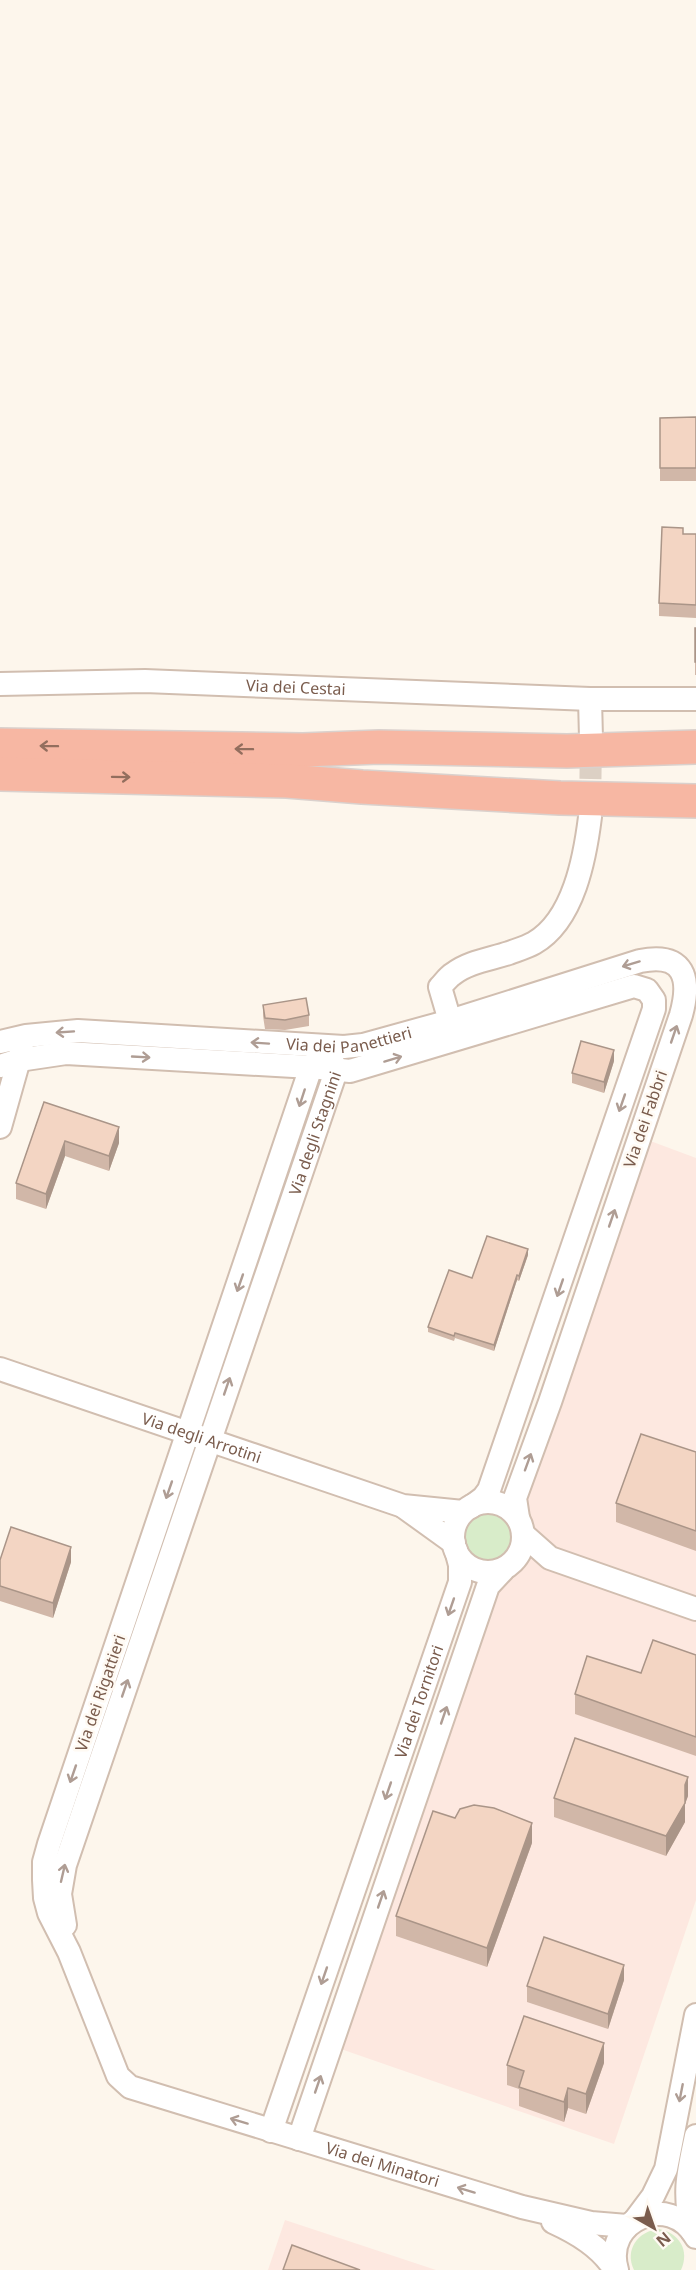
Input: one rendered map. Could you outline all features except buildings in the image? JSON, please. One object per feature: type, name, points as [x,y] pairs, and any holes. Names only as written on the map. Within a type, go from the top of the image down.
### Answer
[{"type":"highway","points":[[0,745],[303,750],[379,747],[567,751],[696,747]]},
{"type":"highway","points":[[303,750],[380,757],[566,761],[696,768]]},
{"type":"highway","points":[[0,774],[287,780],[364,777],[696,780]]},
{"type":"highway","points":[[287,780],[362,788],[560,798],[696,801]]},
{"type":"street","name":"Via dei Cestai","points":[[0,684],[145,681],[590,699],[696,699]]},
{"type":"street","points":[[590,699],[591,738]]},
{"type":"street","points":[[450,1021],[440,987],[453,973],[536,942],[551,928],[563,911],[574,890],[585,857],[590,817]]},
{"type":"street","name":"Via dei Panettieri","points":[[0,1042],[26,1036],[78,1031],[328,1047],[363,1045],[450,1021],[647,960],[663,959],[676,966],[683,974]]},
{"type":"street","name":"Via dei Fabbri","points":[[521,1526],[515,1507],[515,1498],[681,1015],[686,995],[683,974]]},
{"type":"street","name":"Via dei Panettieri","points":[[9,1063],[66,1053],[311,1066],[336,1071],[363,1068],[634,986],[647,990]]},
{"type":"street","name":"Via dei Fabbri","points":[[467,1510],[483,1498],[489,1490],[571,1254],[654,1009],[654,1000],[647,990]]},
{"type":"street","points":[[0,1127],[9,1063],[26,1036]]},
{"type":"street","name":"Via degli Stagnini","points":[[328,1047],[336,1071],[198,1438],[311,1066],[328,1047]]},
{"type":"street","points":[[571,1254],[597,1263]]},
{"type":"street","name":"Via degli Arrotini","points":[[0,1369],[403,1506]]},
{"type":"street","name":"Via dei Rigattieri","points":[[141,2091],[130,2087],[118,2076],[69,1952],[49,1913],[45,1898],[44,1862],[198,1438]]},
{"type":"street","points":[[403,1506],[467,1510],[482,1503],[493,1502],[504,1505],[550,1558],[696,1609]]},
{"type":"street","points":[[403,1506],[455,1547],[462,1560],[470,1567],[481,1572],[550,1558]]},
{"type":"street","points":[[455,1547],[455,1528],[467,1510]]},
{"type":"street","points":[[508,1566],[519,1555],[523,1545],[521,1526]]},
{"type":"street","name":"Via dei Tornitori","points":[[271,2131],[460,1582],[460,1565],[455,1547]]},
{"type":"street","name":"Via dei Tornitori","points":[[299,2139],[488,1586],[508,1566]]},
{"type":"street","points":[[368,1850],[394,1860]]},
{"type":"street","points":[[616,2270],[615,2249],[619,2237],[653,2196],[666,2169],[696,2015]]},
{"type":"street","name":"Via dei Minatori","points":[[141,2091],[522,2207],[591,2223],[631,2223],[655,2213],[666,2214],[685,2223],[694,2234]]},
{"type":"street","points":[[694,2234],[686,2205],[687,2181],[696,2136]]},
{"type":"street","points":[[522,2207],[570,2230],[593,2245],[616,2270]]},
{"type":"shaded area","points":[[645,1139],[696,1158],[696,1900],[614,2144],[338,2048]]},
{"type":"shaded area","points":[[285,2220],[436,2270],[268,2270]]},
{"type":"green space","points":[[483,1513],[493,1513],[505,1520],[512,1532],[512,1542],[505,1554],[493,1561],[483,1561],[468,1550],[464,1542],[464,1532],[475,1517]]},
{"type":"green space","points":[[659,2229],[672,2234],[681,2244],[684,2256],[681,2270],[634,2270],[631,2255],[635,2243],[645,2233]]},
{"type":"tunnel","points":[[590,812],[591,738]]}]
